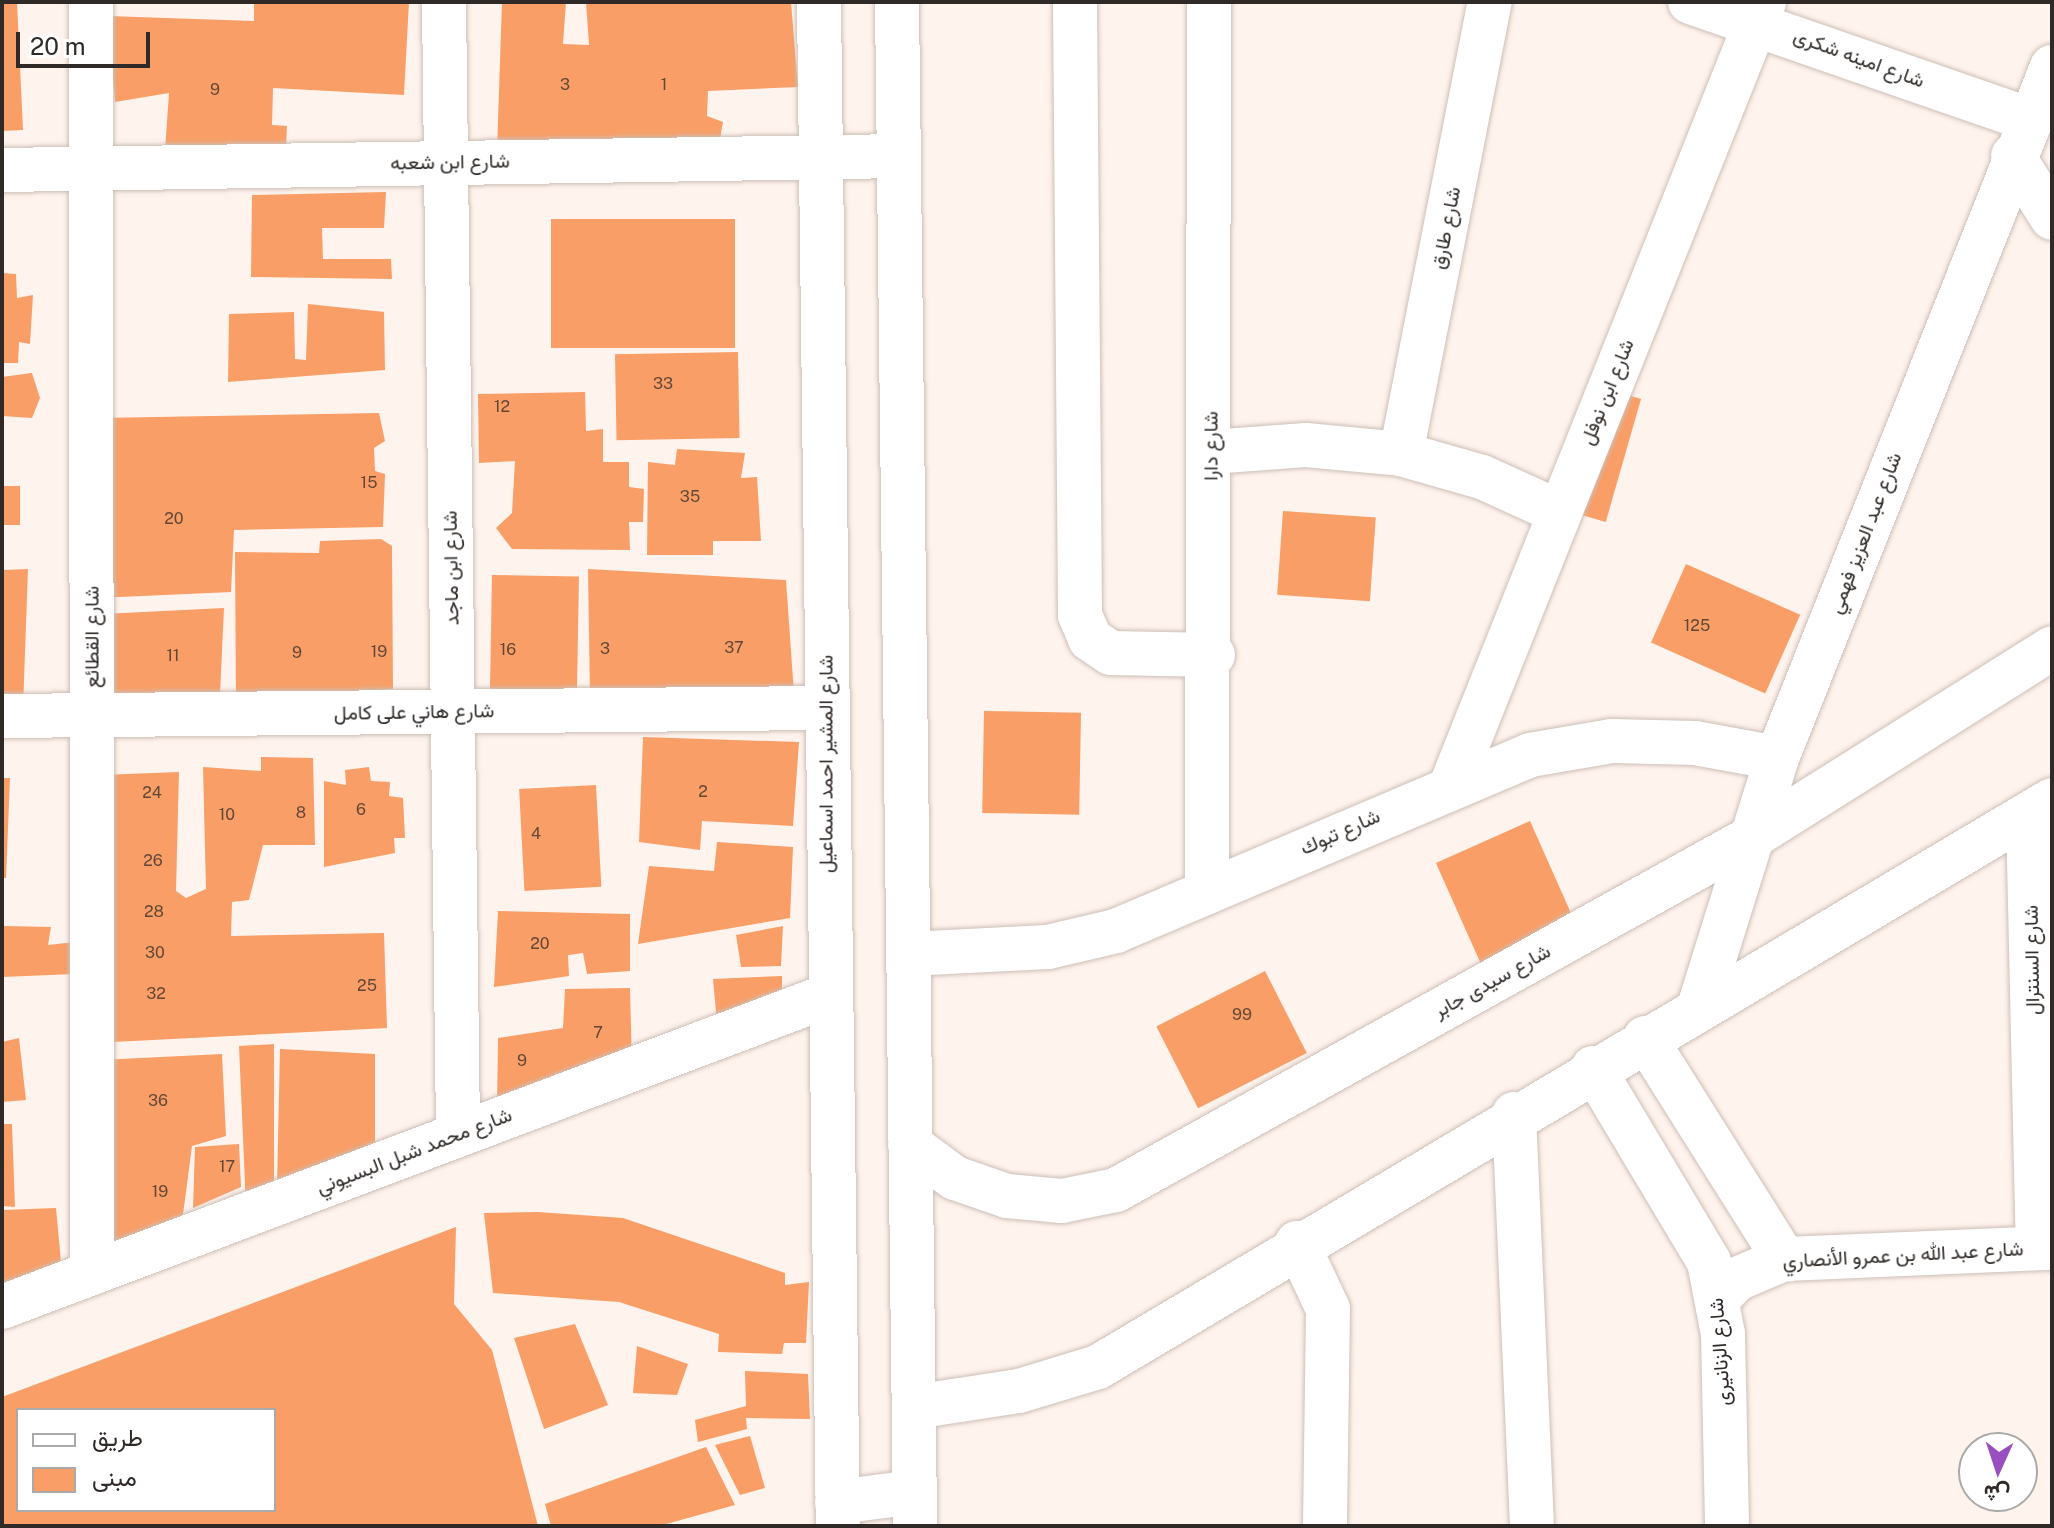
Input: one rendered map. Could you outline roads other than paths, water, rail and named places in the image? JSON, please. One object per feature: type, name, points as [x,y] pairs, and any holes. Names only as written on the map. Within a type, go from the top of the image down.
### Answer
[{"type":"street","name":"شارع القطائع","points":[[91,2],[92,1273]]},
{"type":"street","name":"شارع ابن ماجد","points":[[444,2],[458,1134]]},
{"type":"street","name":"شارع المشير احمد اسماعيل","points":[[819,2],[827,996],[837,1514]]},
{"type":"street","points":[[837,1514],[914,1509],[897,2]]},
{"type":"street","points":[[1075,2],[1080,615],[1090,639],[1111,653],[1213,655]]},
{"type":"street","name":"شارع دارا","points":[[1207,891],[1213,655],[1209,2]]},
{"type":"street","name":"شارع طارق","points":[[1401,454],[1490,2]]},
{"type":"street","name":"شارع امينه شكرى","points":[[1690,2],[1760,11],[2020,138]]},
{"type":"street","name":"شارع ابن نوفل","points":[[1452,783],[1760,11]]},
{"type":"street","name":"شارع عبد العزيز فهمي","points":[[1699,1007],[1749,839],[1777,758],[2020,138],[2052,67]]},
{"type":"street","points":[[2020,138],[2052,218]]},
{"type":"street","name":"شارع ابن شعبه","points":[[2,170],[899,156]]},
{"type":"street","points":[[1211,452],[1306,445],[1401,454],[1482,477],[1559,512]]},
{"type":"street","name":"شارع سيدى جابر","points":[[910,1145],[955,1178],[1007,1196],[1062,1201],[1116,1190],[1749,839],[2052,648]]},
{"type":"street","name":"شارع هاني على كامل","points":[[2,716],[825,708]]},
{"type":"street","name":"شارع تبوك","points":[[908,954],[1048,947],[1116,931],[1452,783],[1530,755],[1612,741],[1695,743],[1777,758]]},
{"type":"street","points":[[914,1407],[1019,1391],[1098,1367],[1297,1243],[1514,1114],[2040,808]]},
{"type":"street","name":"شارع السنترال","points":[[2040,808],[2045,1248]]},
{"type":"street","name":"شارع محمد شبل البسيوني","points":[[2,1307],[827,996]]},
{"type":"street","points":[[1645,1038],[1784,1259]]},
{"type":"street","name":"شارع الزنانيرى","points":[[1593,1068],[1694,1229],[1719,1297],[1727,1526]]},
{"type":"street","points":[[1514,1114],[1532,1526]]},
{"type":"street","points":[[1297,1243],[1328,1309],[1325,1526]]},
{"type":"street","name":"شارع عبد الله بن عمرو الأنصاري","points":[[1719,1297],[1737,1279],[1784,1259],[2045,1248]]}]
